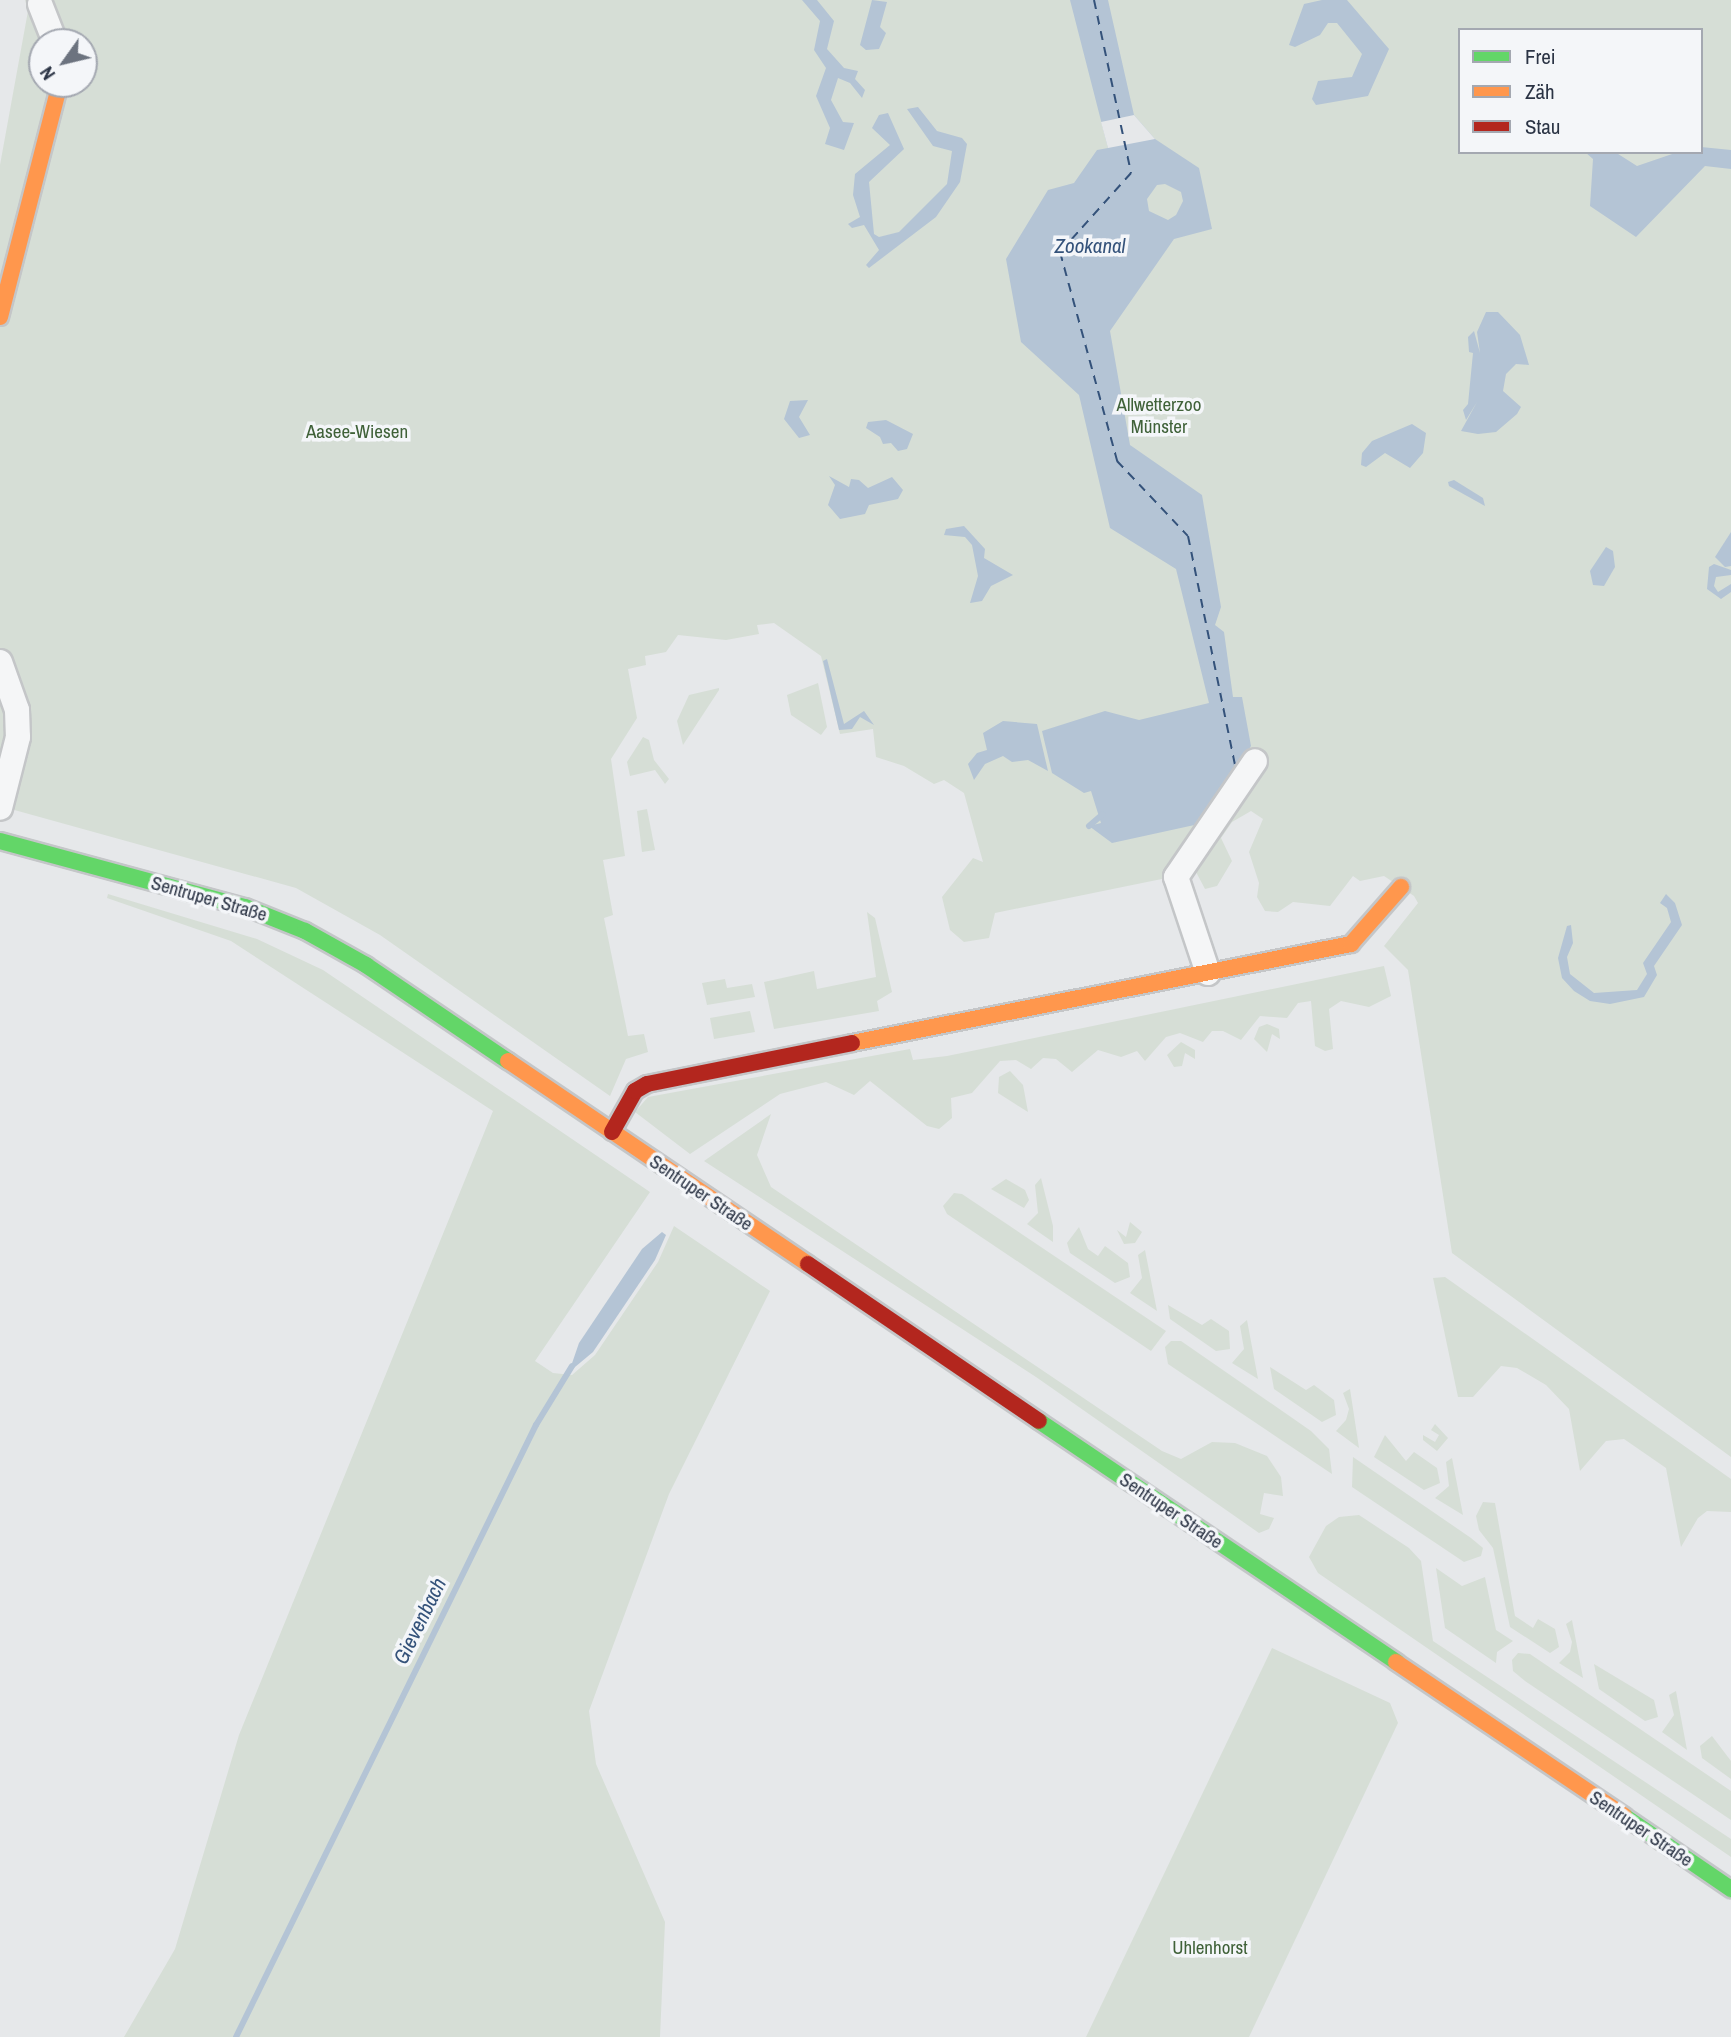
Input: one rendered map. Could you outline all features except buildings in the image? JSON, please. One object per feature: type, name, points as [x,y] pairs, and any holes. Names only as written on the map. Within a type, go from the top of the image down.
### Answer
[{"type":"street","points":[[40,4],[49,28]]},
{"type":"street","points":[[0,317],[56,98]]},
{"type":"street","points":[[0,662],[17,710],[18,737],[0,808]]},
{"type":"street","points":[[1208,973],[1176,877],[1255,761]]},
{"type":"street","name":"Sentruper Straße","points":[[0,841],[245,907],[305,930],[366,965],[1731,1889]]},
{"type":"street","points":[[612,1132],[635,1091],[647,1084],[1352,944],[1401,887]]},
{"type":"green space","points":[[25,0],[1731,0],[1731,1457],[1452,1253],[1408,970],[1384,946],[1418,903],[1414,896],[1384,876],[1360,881],[1353,876],[1330,906],[1293,902],[1278,912],[1265,911],[1257,897],[1259,883],[1249,852],[1263,819],[1251,811],[1232,822],[1221,838],[1232,861],[1217,886],[1205,889],[1196,872],[995,913],[989,938],[964,942],[950,930],[942,897],[973,858],[983,862],[964,793],[944,780],[934,784],[904,766],[876,757],[873,729],[840,734],[821,656],[774,623],[757,625],[759,634],[726,640],[678,635],[666,652],[645,656],[646,665],[628,669],[637,718],[611,759],[625,856],[603,860],[613,915],[604,918],[628,1036],[644,1034],[648,1052],[626,1059],[610,1096],[380,935],[296,888],[0,806],[0,165],[28,11]]},
{"type":"green space","points":[[818,683],[827,727],[821,735],[791,715],[787,695]]},
{"type":"green space","points":[[719,688],[683,745],[677,721],[689,695]]},
{"type":"green space","points":[[643,737],[649,740],[654,760],[669,779],[665,784],[655,770],[630,776],[627,762]]},
{"type":"green space","points":[[647,809],[655,850],[642,852],[637,811]]},
{"type":"green space","points":[[108,894],[257,939],[323,970],[650,1192],[535,1361],[553,1373],[572,1375],[595,1355],[658,1262],[674,1226],[770,1291],[669,1494],[589,1711],[596,1764],[665,1922],[660,2037],[124,2037],[175,1949],[239,1735],[493,1111],[231,941],[107,898]]},
{"type":"green space","points":[[867,912],[875,918],[892,992],[877,1001],[879,1011],[774,1029],[764,982],[814,971],[817,989],[876,977]]},
{"type":"green space","points":[[1384,966],[1391,996],[1369,1007],[1341,1001],[1329,1009],[1333,1049],[1325,1051],[1315,1046],[1311,1001],[1298,1003],[1287,1018],[1260,1016],[1241,1040],[1223,1031],[1212,1031],[1203,1042],[1180,1033],[1166,1037],[1145,1061],[1137,1051],[1121,1057],[1098,1050],[1072,1072],[1056,1059],[1043,1058],[1031,1069],[1016,1060],[1000,1061],[972,1093],[951,1098],[952,1118],[939,1129],[927,1126],[870,1081],[854,1095],[826,1082],[780,1094],[690,1154],[635,1112],[648,1097],[910,1049],[913,1060],[947,1056]]},
{"type":"green space","points":[[725,979],[727,988],[752,984],[755,997],[707,1005],[702,983]]},
{"type":"green space","points":[[750,1011],[755,1032],[714,1039],[710,1018]]},
{"type":"green space","points":[[1267,1024],[1279,1029],[1280,1039],[1272,1034],[1267,1052],[1254,1039],[1259,1027]]},
{"type":"green space","points":[[1181,1042],[1195,1050],[1195,1059],[1185,1053],[1182,1066],[1174,1067],[1167,1055]]},
{"type":"green space","points":[[1010,1071],[1023,1085],[1028,1112],[998,1093],[999,1077]]},
{"type":"green space","points":[[771,1114],[757,1155],[771,1187],[1162,1451],[1181,1459],[1212,1442],[1235,1443],[1267,1456],[1281,1477],[1283,1496],[1264,1493],[1260,1514],[1274,1518],[1269,1529],[1259,1533],[1036,1377],[704,1161]]},
{"type":"green space","points":[[1041,1178],[1053,1226],[1053,1242],[1027,1224],[1038,1213],[1035,1185]]},
{"type":"green space","points":[[1006,1179],[1025,1190],[1029,1200],[1024,1208],[991,1189]]},
{"type":"green space","points":[[954,1193],[962,1194],[1166,1331],[1151,1351],[947,1214],[943,1206]]},
{"type":"green space","points":[[1130,1222],[1142,1232],[1135,1243],[1124,1244],[1117,1230],[1126,1237]]},
{"type":"green space","points":[[1079,1227],[1088,1249],[1098,1256],[1105,1246],[1128,1263],[1130,1277],[1115,1283],[1070,1253],[1067,1243]]},
{"type":"green space","points":[[1145,1250],[1157,1311],[1130,1293],[1142,1278],[1138,1255]]},
{"type":"green space","points":[[1445,1277],[1731,1479],[1731,1512],[1707,1511],[1698,1518],[1681,1547],[1666,1468],[1624,1439],[1606,1441],[1580,1471],[1569,1409],[1546,1385],[1517,1368],[1501,1366],[1473,1397],[1458,1397],[1433,1278]]},
{"type":"green space","points":[[1168,1305],[1202,1325],[1211,1319],[1229,1331],[1230,1349],[1216,1351],[1170,1319]]},
{"type":"green space","points":[[1247,1320],[1258,1379],[1232,1363],[1244,1349],[1240,1326]]},
{"type":"green space","points":[[1171,1341],[1181,1341],[1311,1431],[1329,1449],[1332,1474],[1168,1364],[1165,1347]]},
{"type":"green space","points":[[1270,1367],[1306,1390],[1314,1385],[1334,1400],[1336,1415],[1322,1422],[1274,1389]]},
{"type":"green space","points":[[1350,1389],[1359,1448],[1336,1431],[1346,1420],[1349,1409],[1343,1393]]},
{"type":"green space","points":[[1435,1424],[1448,1438],[1437,1451],[1423,1440],[1423,1435],[1435,1442],[1439,1435],[1431,1430]]},
{"type":"green space","points":[[1385,1435],[1406,1461],[1414,1452],[1437,1468],[1440,1483],[1424,1490],[1374,1457]]},
{"type":"green space","points":[[1353,1457],[1471,1538],[1483,1548],[1481,1556],[1464,1562],[1352,1487]]},
{"type":"green space","points":[[1452,1458],[1463,1515],[1435,1498],[1449,1486],[1446,1462]]},
{"type":"green space","points":[[1483,1502],[1495,1503],[1515,1616],[1533,1628],[1538,1619],[1555,1629],[1559,1647],[1550,1653],[1510,1627],[1493,1548],[1479,1530],[1476,1516]]},
{"type":"green space","points":[[1359,1515],[1409,1548],[1421,1561],[1433,1641],[1731,1839],[1731,1857],[1318,1573],[1309,1557],[1326,1526],[1339,1517]]},
{"type":"green space","points":[[1436,1568],[1462,1586],[1485,1577],[1496,1630],[1513,1641],[1497,1652],[1496,1663],[1445,1628]]},
{"type":"green space","points":[[1572,1620],[1583,1678],[1559,1663],[1570,1652],[1572,1642],[1566,1624]]},
{"type":"green space","name":"Uhlenhorst","points":[[1272,1648],[1390,1703],[1398,1723],[1249,2037],[1086,2037]]},
{"type":"green space","points":[[1518,1653],[1530,1654],[1731,1791],[1731,1820],[1525,1681],[1513,1671],[1512,1660]]},
{"type":"green space","points":[[1594,1664],[1654,1700],[1658,1717],[1645,1721],[1599,1689]]},
{"type":"green space","points":[[1676,1691],[1687,1750],[1662,1732],[1674,1715],[1669,1695]]},
{"type":"green space","points":[[1712,1736],[1731,1761],[1731,1779],[1702,1758],[1700,1746]]},
{"type":"water","points":[[802,0],[817,0],[834,21],[827,49],[844,68],[858,71],[855,79],[865,90],[862,98],[850,83],[838,78],[831,100],[843,122],[854,123],[844,150],[825,144],[830,128],[816,96],[826,68],[814,50],[820,21]]},
{"type":"water","points":[[872,0],[887,2],[880,27],[886,33],[879,49],[866,50],[860,45]]},
{"type":"water","name":"Zookanal","points":[[1070,0],[1108,0],[1134,115],[1155,139],[1199,168],[1212,229],[1174,239],[1110,331],[1130,445],[1202,495],[1221,607],[1215,625],[1224,632],[1233,697],[1242,697],[1251,746],[1199,824],[1112,843],[1089,826],[1101,823],[1091,791],[1084,793],[1052,773],[1042,731],[1105,711],[1139,720],[1209,703],[1176,569],[1110,528],[1079,395],[1021,342],[1006,259],[1048,190],[1074,183],[1097,150],[1108,148]],"holes":[[[1165,184],[1181,192],[1183,201],[1176,215],[1168,220],[1149,211],[1147,199],[1157,185]]]},
{"type":"water","points":[[1322,0],[1347,0],[1389,49],[1368,96],[1316,105],[1312,99],[1318,81],[1352,77],[1362,54],[1337,23],[1328,23],[1320,35],[1295,47],[1289,45],[1304,4]]},
{"type":"water","points":[[918,107],[937,131],[962,138],[967,144],[960,182],[936,217],[869,268],[866,265],[879,250],[864,225],[852,228],[848,224],[860,217],[853,195],[855,174],[890,145],[872,128],[879,115],[888,113],[904,149],[869,182],[874,234],[879,237],[899,232],[947,184],[952,151],[933,146],[907,109]]},
{"type":"water","points":[[1703,147],[1731,150],[1731,169],[1705,166],[1636,237],[1590,206],[1593,159],[1587,154],[1618,154],[1637,166],[1672,154],[1703,154]]},
{"type":"water","points":[[1486,312],[1498,312],[1520,335],[1529,365],[1516,364],[1506,374],[1503,391],[1521,407],[1517,414],[1496,432],[1478,434],[1461,431],[1477,402],[1466,420],[1463,410],[1468,404],[1473,353],[1469,352],[1468,337],[1474,331],[1480,353],[1477,332]]},
{"type":"water","points":[[808,400],[799,417],[810,435],[799,438],[784,419],[790,401]]},
{"type":"water","points":[[886,420],[913,434],[907,449],[898,451],[891,443],[883,444],[880,437],[866,428],[868,422]]},
{"type":"water","points":[[1412,424],[1426,433],[1423,453],[1410,468],[1385,453],[1366,467],[1361,465],[1362,453],[1372,441]]},
{"type":"water","points":[[829,476],[849,487],[851,479],[859,480],[868,488],[892,477],[903,490],[898,499],[869,505],[865,514],[840,519],[828,505],[835,485]]},
{"type":"water","points":[[1454,480],[1483,498],[1485,506],[1449,486],[1448,482]]},
{"type":"water","points":[[964,526],[985,549],[984,558],[1013,575],[991,586],[982,601],[970,603],[978,576],[972,545],[965,537],[944,535],[946,529]]},
{"type":"water","points":[[1731,532],[1731,566],[1725,567],[1715,557]]},
{"type":"water","points":[[1606,547],[1613,551],[1615,567],[1604,586],[1593,585],[1590,571]]},
{"type":"water","points":[[1714,564],[1731,570],[1731,575],[1716,577],[1714,586],[1718,592],[1731,584],[1731,592],[1721,599],[1707,589],[1709,567]]},
{"type":"water","points":[[827,659],[844,724],[864,711],[874,725],[860,717],[852,729],[839,730],[823,661]]},
{"type":"water","points":[[1003,721],[1037,724],[1048,771],[1028,760],[1012,762],[1003,756],[985,764],[974,780],[968,764],[977,753],[987,750],[983,733]]},
{"type":"water","points":[[1666,894],[1675,903],[1682,925],[1654,966],[1657,975],[1644,997],[1610,1004],[1590,1001],[1574,991],[1562,978],[1558,958],[1567,926],[1571,925],[1573,943],[1567,957],[1570,974],[1594,993],[1637,990],[1647,974],[1643,963],[1671,922],[1667,908],[1660,903]]},
{"type":"water","points":[[662,1232],[666,1235],[655,1260],[593,1352],[569,1372],[579,1343],[642,1249]]},
{"type":"pier","points":[[1134,115],[1155,139],[1108,148],[1101,122]]},
{"type":"waterway","points":[[1089,826],[1103,814]]},
{"type":"waterway","name":"Gievenbach","points":[[236,2037],[536,1425],[572,1366]]},
{"type":"ferry route","points":[[1094,0],[1131,173],[1060,252],[1117,461],[1188,536],[1236,769]]},
{"type":"traffic: fast","points":[[0,841],[245,907],[305,931],[366,965],[508,1061]]},
{"type":"traffic: fast","points":[[1039,1421],[1396,1662]]},
{"type":"traffic: fast","points":[[1624,1816],[1731,1889]]},
{"type":"traffic: slow","points":[[0,317],[56,98]]},
{"type":"traffic: slow","points":[[852,1043],[1351,944],[1401,887]]},
{"type":"traffic: slow","points":[[508,1061],[808,1264]]},
{"type":"traffic: slow","points":[[1396,1662],[1624,1816]]},
{"type":"traffic: jam","points":[[612,1132],[635,1091],[647,1084],[852,1043]]},
{"type":"traffic: jam","points":[[808,1264],[1039,1421]]},
{"type":"park label","name":"Allwetterzoo Münster","points":[[1159,416]]},
{"type":"park label","name":"Aasee-Wiesen","points":[[357,432]]}]
